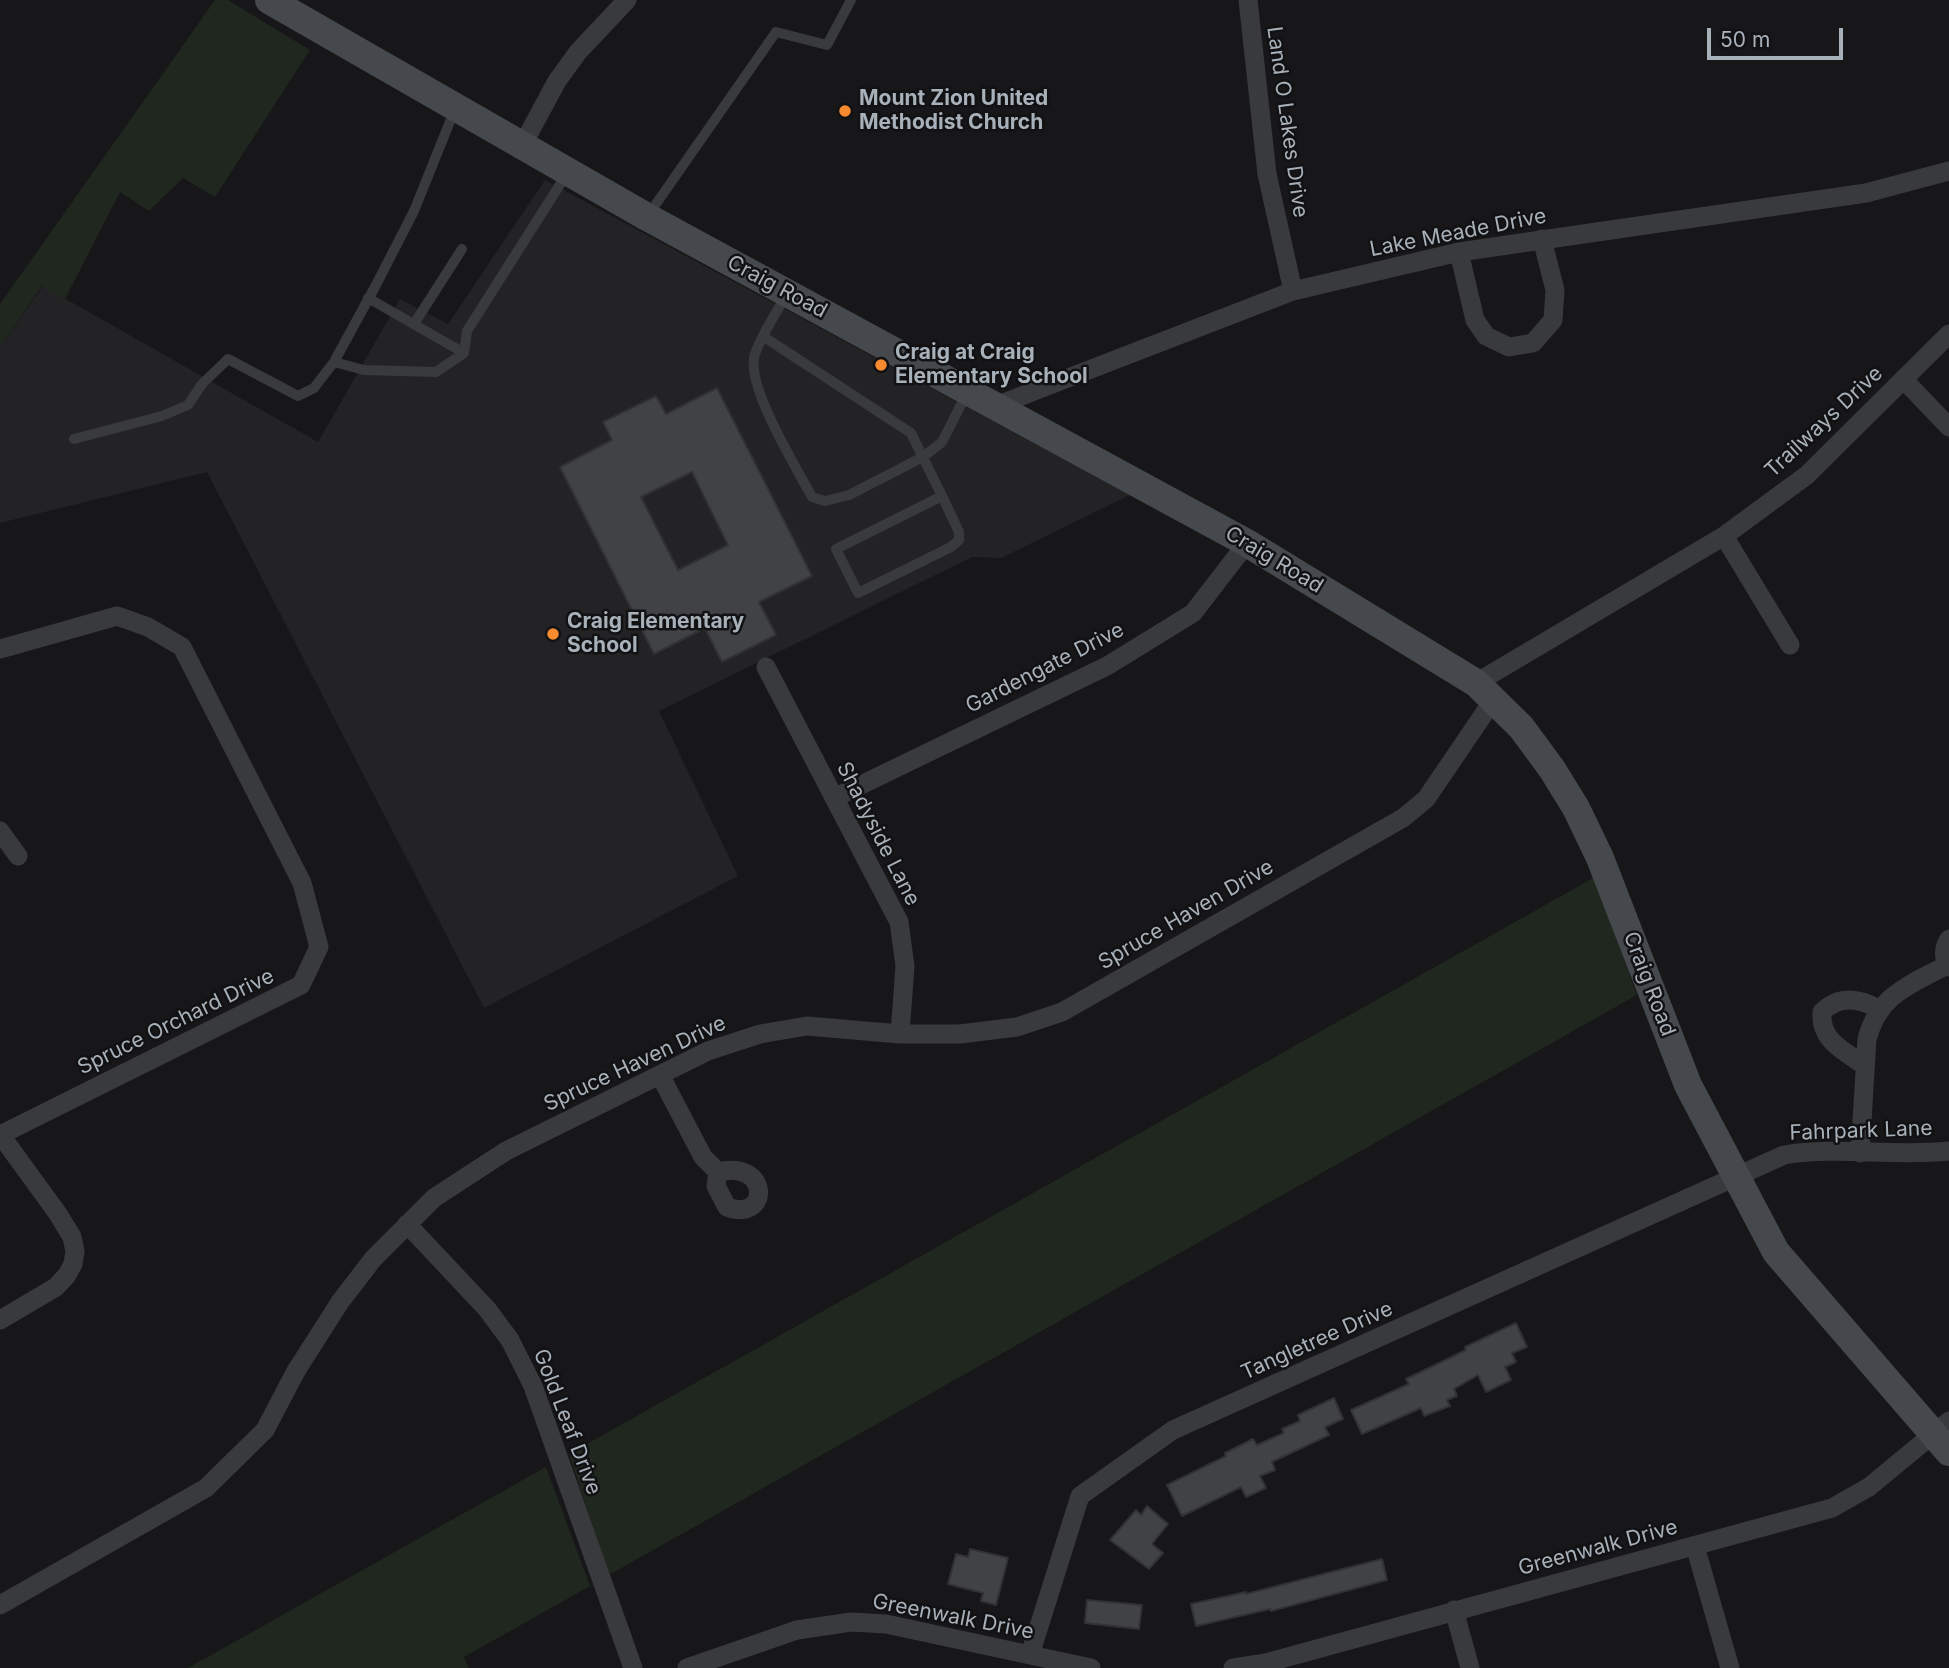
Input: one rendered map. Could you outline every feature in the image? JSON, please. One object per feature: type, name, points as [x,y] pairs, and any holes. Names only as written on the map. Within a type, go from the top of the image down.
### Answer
[{"type":"main road","name":"Craig Road","points":[[270,0],[647,217],[1247,543],[1485,691],[1521,727],[1552,769],[1589,834],[1688,1085],[1776,1252],[1944,1436]]},
{"type":"street","points":[[522,146],[557,81],[578,52],[627,0]]},
{"type":"street","name":"Land O Lakes Drive","points":[[1248,0],[1267,174],[1293,291]]},
{"type":"street","name":"Lake Meade Drive","points":[[993,407],[1293,291],[1459,252],[1866,193],[1949,171]]},
{"type":"street","points":[[1459,252],[1475,320],[1486,336],[1509,347],[1533,343],[1553,320],[1555,290],[1542,239]]},
{"type":"street","name":"Trailways Drive","points":[[1485,691],[1724,536],[1807,475],[1949,334]]},
{"type":"street","points":[[1904,380],[1949,427]]},
{"type":"street","points":[[1724,536],[1790,645]]},
{"type":"street","name":"Gardengate Drive","points":[[834,798],[1107,666],[1193,613],[1247,543]]},
{"type":"street","name":"Spruce Orchard Drive","points":[[0,649],[117,616],[148,627],[182,647],[302,883],[319,947],[301,985],[0,1135]]},
{"type":"street","name":"Shadyside Lane","points":[[766,667],[899,922],[905,966],[900,1034]]},
{"type":"street","name":"Spruce Haven Drive","points":[[0,1605],[206,1488],[265,1430],[296,1371],[340,1302],[373,1259],[434,1198],[506,1151],[708,1051],[760,1034],[807,1026],[900,1034],[960,1034],[1017,1027],[1062,1012],[1403,818],[1426,799],[1485,691]]},
{"type":"street","points":[[0,831],[18,856]]},
{"type":"street","points":[[1860,1153],[1867,1038],[1871,1024],[1880,1009],[1896,992],[1948,966],[1944,949],[1949,939]]},
{"type":"street","points":[[1865,1066],[1834,1044],[1825,1034],[1821,1023],[1822,1012],[1832,1002],[1848,999],[1868,1003],[1880,1009]]},
{"type":"street","points":[[660,1075],[703,1157],[718,1172]]},
{"type":"street","points":[[0,1135],[58,1214],[72,1237],[75,1251],[73,1264],[56,1287],[0,1320]]},
{"type":"street","name":"Fahrpark Lane","points":[[1736,1177],[1784,1155],[1823,1151],[1949,1151]]},
{"type":"street","name":"Tangletree Drive","points":[[1030,1655],[1080,1496],[1173,1430],[1736,1177]]},
{"type":"street","name":"Gold Leaf Drive","points":[[407,1224],[487,1309],[510,1340],[533,1386],[633,1668]]},
{"type":"street","name":"Greenwalk Drive","points":[[1233,1668],[1266,1663],[1832,1508],[1869,1488],[1944,1436]]},
{"type":"street","points":[[1695,1546],[1730,1668]]},
{"type":"street","points":[[1454,1610],[1470,1668]]},
{"type":"street","name":"Greenwalk Drive","points":[[687,1668],[797,1630],[851,1622],[886,1624],[1091,1668]]},
{"type":"lane","points":[[647,217],[776,32],[827,45],[851,0]]},
{"type":"lane","points":[[74,439],[162,416],[188,405],[202,384],[228,359],[298,396],[314,388],[334,362],[414,211],[455,107]]},
{"type":"lane","points":[[334,362],[364,370],[436,372],[464,353],[467,331],[568,172]]},
{"type":"lane","points":[[414,324],[463,249]]},
{"type":"lane","points":[[787,293],[754,356],[754,374],[773,425],[812,497],[825,501],[849,495],[923,457],[942,442],[968,391]]},
{"type":"lane","points":[[368,298],[464,353]]},
{"type":"lane","points":[[764,337],[911,433],[960,532],[959,540],[951,547],[858,593],[835,549],[942,496]]},
{"type":"shaded area","points":[[215,0],[228,0],[310,50],[215,197],[183,178],[149,211],[120,192],[65,299],[42,286],[0,347],[0,304]]},
{"type":"shaded area","name":"Craig Elementary School","points":[[545,180],[1130,495],[1001,558],[972,557],[659,711],[738,876],[484,1008],[207,472],[0,523],[0,347],[43,286],[318,442],[400,299],[448,324]]},
{"type":"shaded area","points":[[1595,877],[1637,995],[609,1575],[569,1454]]},
{"type":"shaded area","points":[[546,1467],[590,1586],[464,1657],[469,1668],[188,1668]]},
{"type":"building","points":[[717,388],[812,576],[759,602],[776,635],[722,662],[705,628],[654,654],[560,467],[612,440],[603,422],[656,396],[666,414]],"holes":[[[692,472],[728,545],[678,570],[641,497]]]},
{"type":"building","points":[[1516,1323],[1527,1347],[1512,1353],[1516,1362],[1505,1367],[1511,1380],[1486,1392],[1478,1375],[1454,1389],[1457,1396],[1447,1400],[1450,1406],[1424,1416],[1421,1408],[1362,1434],[1351,1410],[1409,1384],[1406,1379]]},
{"type":"building","points":[[1334,1398],[1343,1419],[1325,1427],[1329,1435],[1272,1462],[1275,1470],[1260,1476],[1266,1488],[1246,1497],[1241,1487],[1182,1516],[1167,1485],[1226,1456],[1225,1453],[1253,1439],[1257,1445],[1284,1433],[1282,1429],[1300,1421],[1298,1415]]},
{"type":"building","points":[[1147,1506],[1168,1524],[1152,1544],[1163,1553],[1149,1569],[1110,1540],[1136,1510],[1141,1515]]},
{"type":"building","points":[[970,1549],[1008,1558],[996,1605],[981,1601],[983,1593],[948,1584],[956,1554],[968,1557]]},
{"type":"building","points":[[1382,1559],[1387,1580],[1271,1611],[1270,1609],[1196,1626],[1191,1604],[1246,1594]]},
{"type":"building","points":[[1087,1600],[1142,1605],[1139,1629],[1085,1623]]},
{"type":"place","name":"Mount Zion United Methodist Church","points":[[845,111]]},
{"type":"place","name":"Craig at Craig Elementary School","points":[[881,365]]},
{"type":"place","name":"Craig Elementary School","points":[[553,634]]}]
